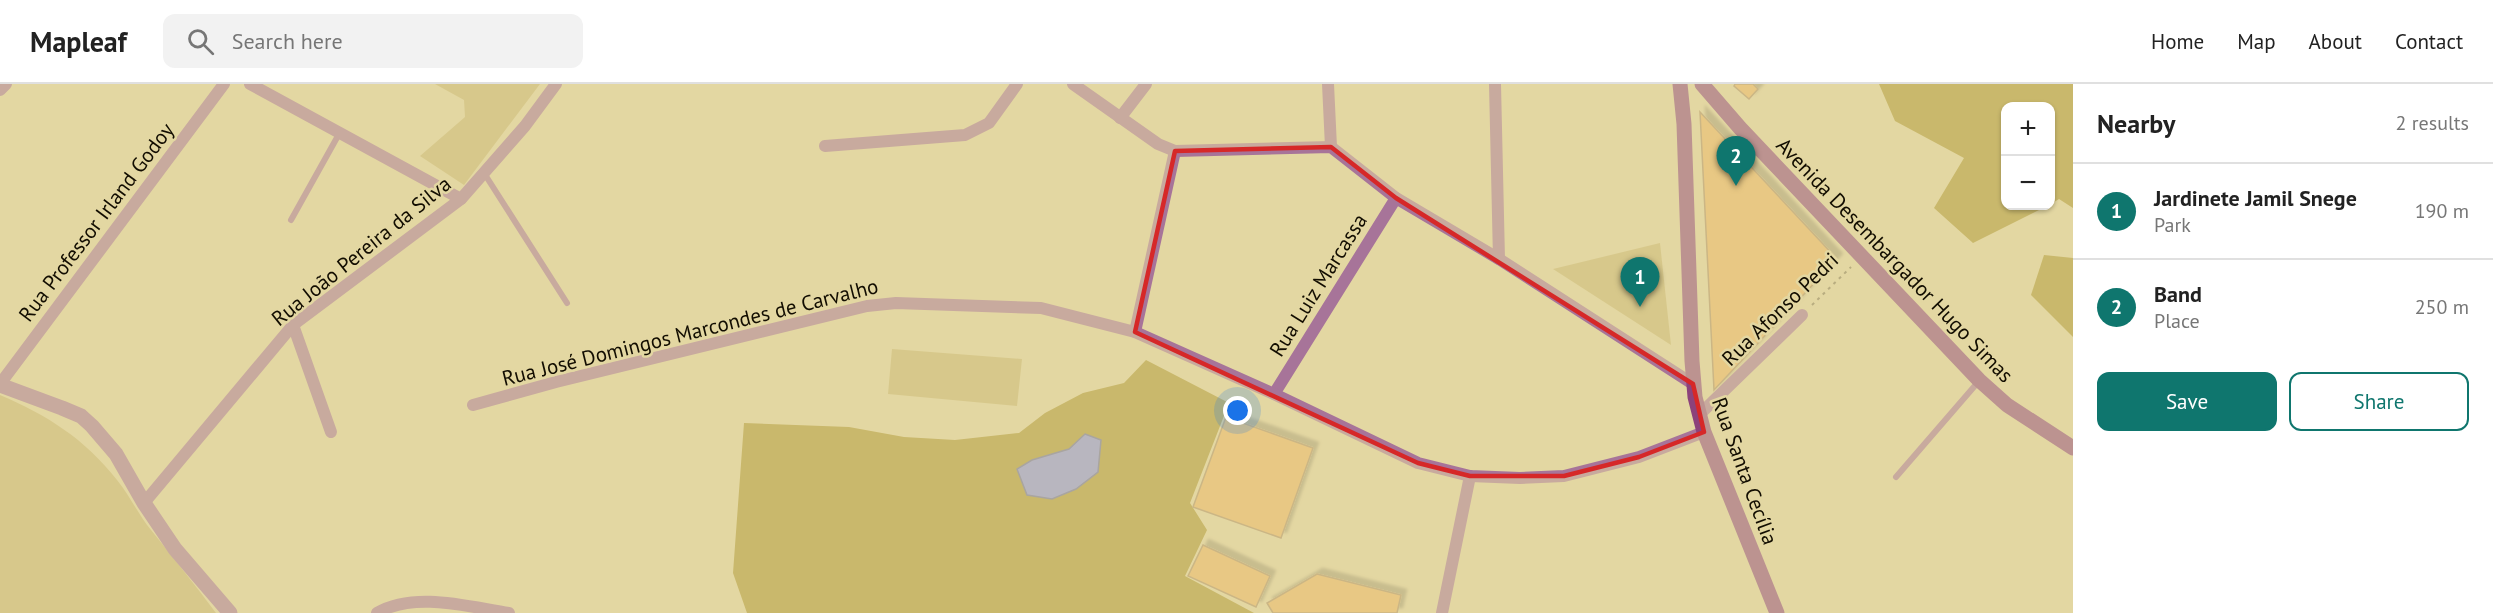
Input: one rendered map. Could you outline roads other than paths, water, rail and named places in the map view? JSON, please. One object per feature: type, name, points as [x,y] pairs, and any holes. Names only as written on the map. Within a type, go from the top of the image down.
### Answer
[{"type":"main road","name":"Rua Santa Cecília","points":[[1680,84],[1684,124],[1693,384],[1704,432],[1777,613]]},
{"type":"main road","name":"Rua Santa Cecília","points":[[1684,124],[1690,84]]},
{"type":"main road","name":"Avenida Desembargador Hugo Simas","points":[[1702,84],[1733,121],[1979,380],[2007,405],[2073,448]]},
{"type":"street","points":[[0,90],[6,84]]},
{"type":"street","name":"Rua Professor Irland Godoy","points":[[0,384],[224,84]]},
{"type":"street","points":[[250,84],[461,199]]},
{"type":"street","name":"Rua João Pereira da Silva","points":[[144,503],[293,325],[461,199],[525,126],[556,84]]},
{"type":"street","points":[[825,146],[965,135],[989,123],[1017,84]]},
{"type":"street","points":[[1073,84],[1158,144],[1175,151],[1331,147],[1396,198],[1499,259],[1693,384]]},
{"type":"street","points":[[1120,118],[1146,84]]},
{"type":"street","points":[[1328,84],[1331,147]]},
{"type":"street","points":[[1495,84],[1499,259]]},
{"type":"street","points":[[1135,332],[1175,151]]},
{"type":"street","name":"Rua Luiz Marcassa","points":[[1274,394],[1396,198]]},
{"type":"street","name":"Rua José Domingos Marcondes de Carvalho","points":[[473,405],[556,382],[867,306],[896,303],[1041,308],[1135,332],[1274,394],[1418,463],[1470,476],[1520,478],[1564,476],[1639,457],[1704,432]]},
{"type":"street","name":"Rua Afonso Pedri","points":[[1699,415],[1802,315]]},
{"type":"street","points":[[293,325],[331,432]]},
{"type":"street","points":[[0,384],[62,408],[87,421],[116,454],[144,503],[175,549],[230,613]]},
{"type":"street","points":[[1442,613],[1470,476]]},
{"type":"street","points":[[377,613],[412,603],[445,603],[509,613]]},
{"type":"lane","points":[[291,220],[339,134]]},
{"type":"lane","points":[[484,173],[567,303]]},
{"type":"lane","points":[[1896,477],[1979,380]]},
{"type":"water","points":[[1085,434],[1101,440],[1098,472],[1076,489],[1052,499],[1027,495],[1017,469],[1032,460],[1069,449]]},
{"type":"place","name":"Band","points":[[1736,186]]},
{"type":"place","name":"Jardinete Jamil Snege","points":[[1640,307]]}]
